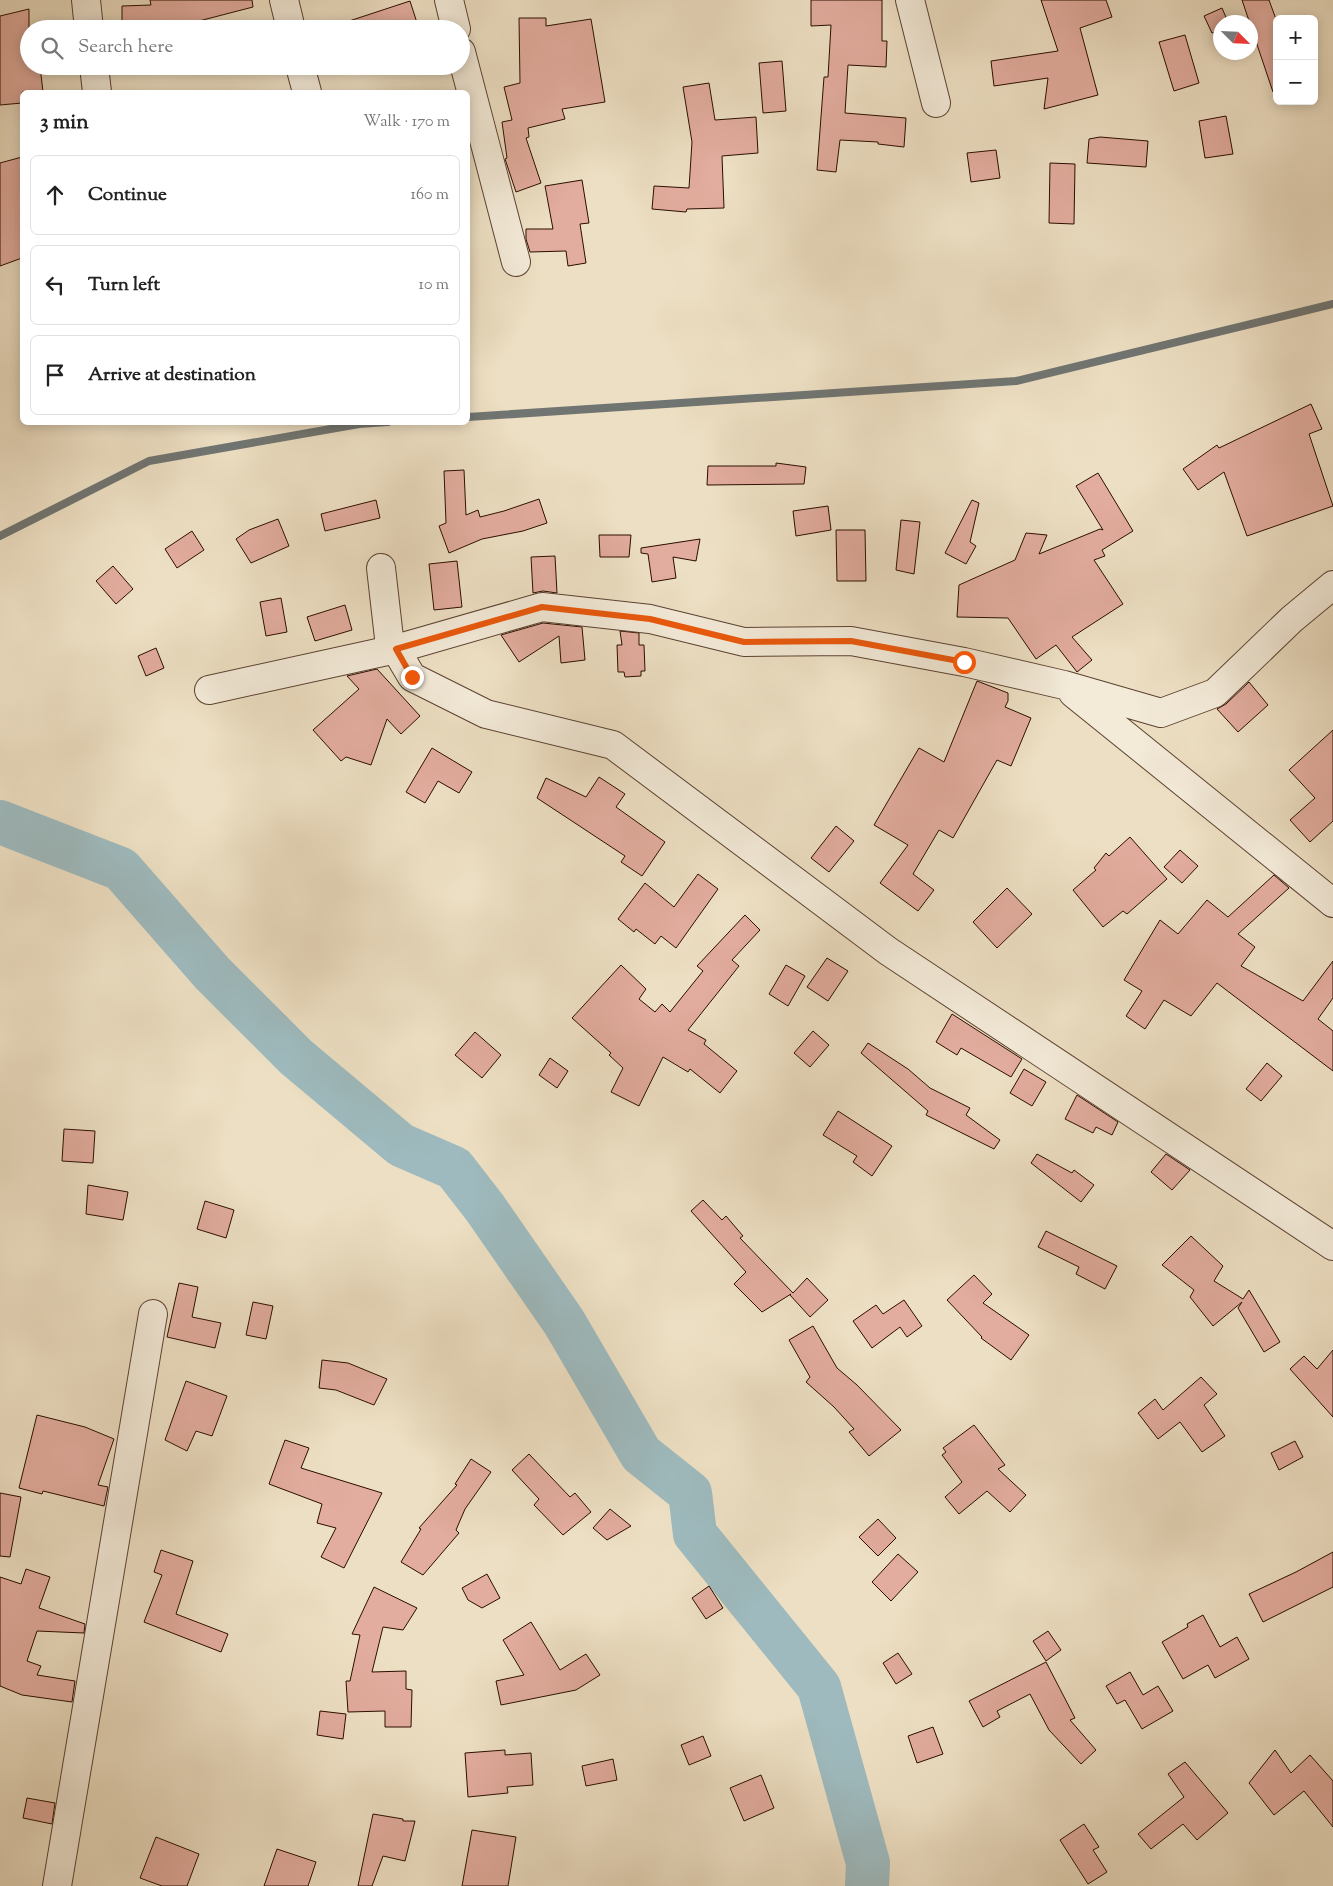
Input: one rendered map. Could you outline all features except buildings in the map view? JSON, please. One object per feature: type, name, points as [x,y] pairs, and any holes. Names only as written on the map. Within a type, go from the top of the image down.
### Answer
[{"type":"street","points":[[86,0],[88,20]]},
{"type":"street","points":[[284,0],[289,20]]},
{"type":"street","points":[[449,0],[454,20]]},
{"type":"street","points":[[910,0],[936,103]]},
{"type":"street","points":[[95,75],[97,90]]},
{"type":"street","points":[[302,75],[306,90]]},
{"type":"street","points":[[467,75],[516,262]]},
{"type":"street","points":[[381,568],[389,638],[412,677],[486,714],[613,745],[888,951],[1333,1246]]},
{"type":"street","points":[[209,690],[396,649],[542,607],[650,619],[744,642],[851,641],[964,662],[1064,686],[1161,713],[1215,693],[1292,619],[1333,584]]},
{"type":"street","points":[[1064,686],[1333,903]]},
{"type":"street","points":[[57,1886],[153,1314]]},
{"type":"waterway","points":[[470,417],[1016,381],[1333,304]]},
{"type":"waterway","points":[[0,536],[149,461],[353,425]]},
{"type":"waterway","points":[[0,822],[121,869],[212,973],[296,1057],[401,1145],[454,1168],[485,1208],[564,1322],[641,1454],[690,1493],[695,1534],[819,1687],[868,1863],[867,1886]]},
{"type":"route","points":[[412,677],[396,649],[542,607],[650,619],[744,642],[851,641],[964,662]]}]
